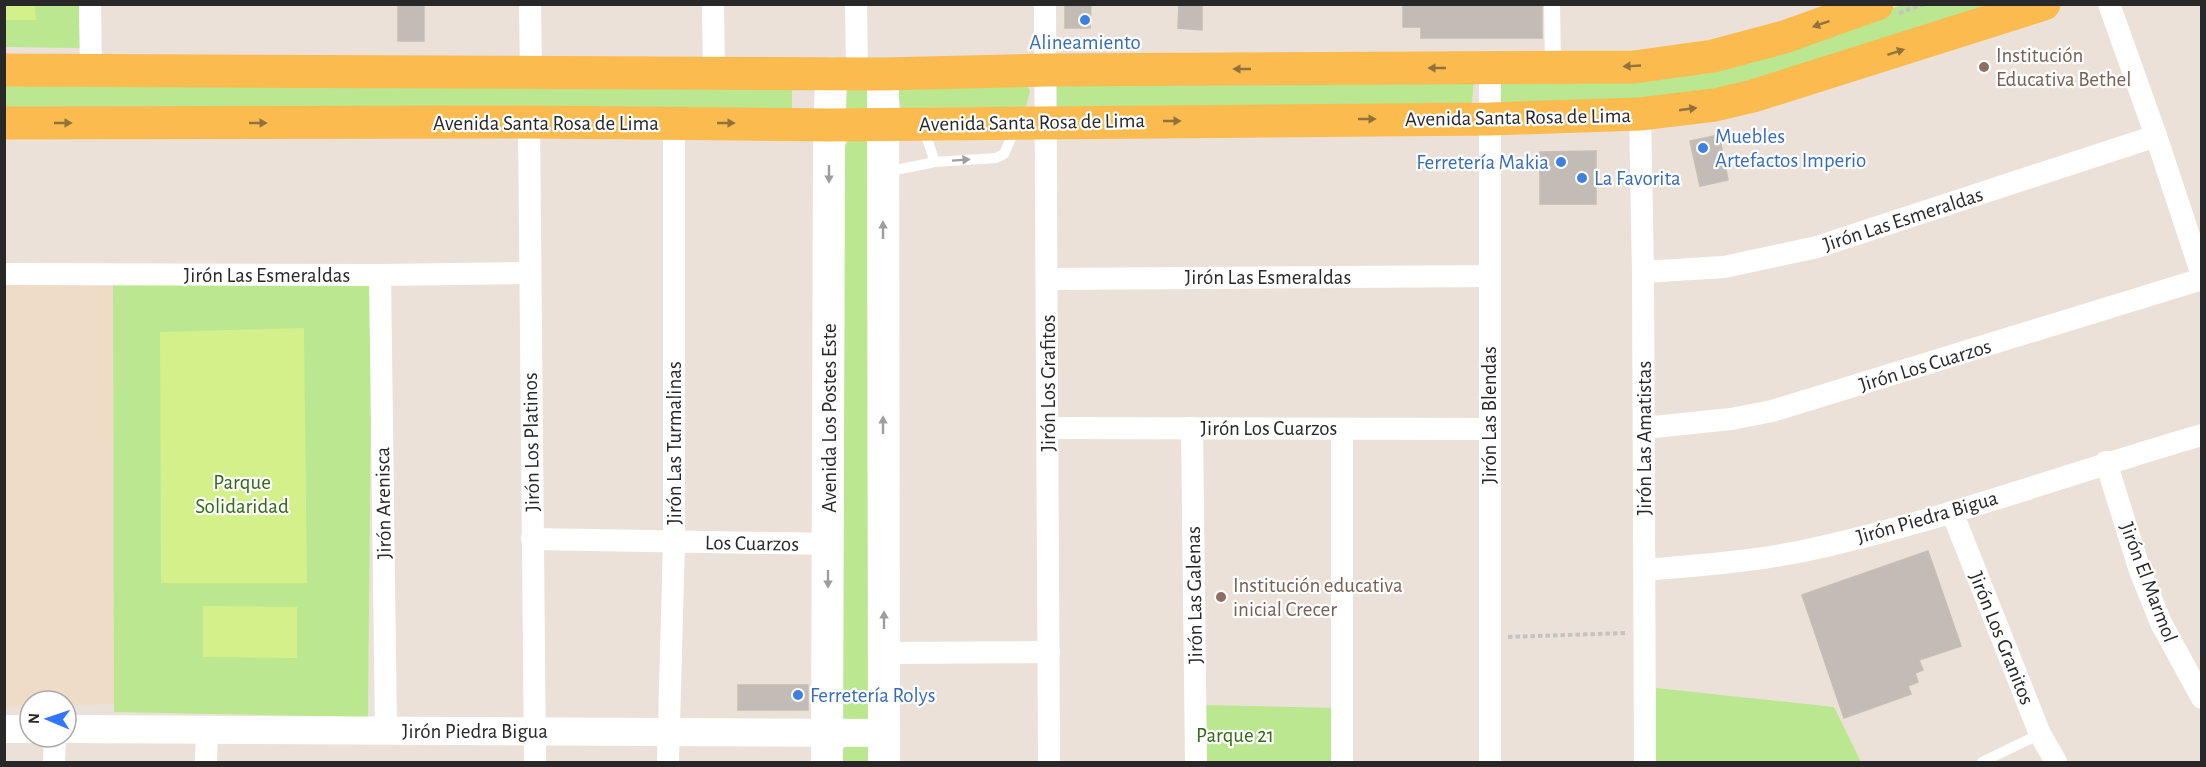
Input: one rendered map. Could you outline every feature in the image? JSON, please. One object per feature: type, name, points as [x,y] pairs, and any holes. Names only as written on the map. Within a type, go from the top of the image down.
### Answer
[{"type":"main road","points":[[4,70],[857,74],[1045,70],[1634,67],[1713,56],[1784,37],[1877,4]]},
{"type":"main road","name":"Avenida Santa Rosa de Lima","points":[[4,123],[528,122],[830,125],[1490,119],[1640,114],[1715,105],[1754,96],[2044,4]]},
{"type":"main road","points":[[857,74],[883,124],[884,748]]},
{"type":"main road","name":"Avenida Los Postes Este","points":[[827,747],[830,125],[857,74]]},
{"type":"street","points":[[90,4],[91,70]]},
{"type":"street","points":[[530,4],[531,72]]},
{"type":"street","points":[[713,4],[714,74]]},
{"type":"street","points":[[856,4],[857,74]]},
{"type":"street","name":"Jirón Los Grafitos","points":[[1045,4],[1045,70],[1032,122],[1048,279],[1050,762]]},
{"type":"street","points":[[1552,4],[1553,67]]},
{"type":"street","points":[[2109,4],[2156,136],[2202,277]]},
{"type":"street","name":"Jirón Las Blendas","points":[[1490,68],[1490,762]]},
{"type":"street","name":"Jirón Las Amatistas","points":[[1640,114],[1645,762]]},
{"type":"street","name":"Jirón Los Platinos","points":[[528,122],[535,762]]},
{"type":"street","name":"Jirón Las Turmalinas","points":[[668,762],[674,541],[674,123]]},
{"type":"street","name":"Jirón Las Esmeraldas","points":[[1643,272],[1724,267],[1817,247],[2156,136]]},
{"type":"street","name":"Jirón Las Esmeraldas","points":[[4,274],[529,273]]},
{"type":"street","name":"Jirón Arenisca","points":[[380,275],[386,732]]},
{"type":"street","name":"Jirón Las Esmeraldas","points":[[1048,279],[1489,276]]},
{"type":"street","name":"Jirón Los Cuarzos","points":[[1644,428],[1731,419],[1772,411],[2202,277]]},
{"type":"street","name":"Jirón Los Cuarzos","points":[[1048,428],[1489,429]]},
{"type":"street","name":"Jirón Las Galenas","points":[[1192,428],[1196,762]]},
{"type":"street","points":[[1342,429],[1342,762]]},
{"type":"street","name":"Jirón Piedra Bigua","points":[[1645,570],[1767,557],[1815,549],[1873,535],[2106,462],[2202,435]]},
{"type":"street","name":"Jirón El Marmol","points":[[2106,462],[2140,571],[2161,623],[2202,698]]},
{"type":"street","name":"Jirón Los Granitos","points":[[1952,512],[2040,734],[2056,762]]},
{"type":"street","name":"Los Cuarzos","points":[[532,539],[829,544]]},
{"type":"street","points":[[884,652],[1049,652]]},
{"type":"street","name":"Jirón Piedra Bigua","points":[[78,729],[668,732],[827,747],[884,748]]},
{"type":"street","points":[[206,762],[207,730]]},
{"type":"lane","points":[[883,172],[935,162],[996,158],[1004,154],[1032,122]]},
{"type":"lane","points":[[922,123],[935,162]]},
{"type":"lane","points":[[1982,762],[2040,734]]},
{"type":"path","points":[[1490,637],[1645,633]]},
{"type":"shaded area","points":[[4,285],[113,285],[114,704],[78,705],[78,689],[18,689],[18,706],[5,707]]},
{"type":"green space","points":[[4,5],[35,5],[36,20],[5,20]]},
{"type":"green space","points":[[5,5],[79,5],[80,48],[5,47]]},
{"type":"green space","points":[[1902,5],[2009,5],[1712,96],[1502,109],[1496,98],[1498,81],[1779,45]]},
{"type":"green space","points":[[4,79],[792,86],[792,108],[789,115],[5,114]]},
{"type":"green space","points":[[1024,79],[1030,91],[1026,107],[901,108],[897,88]]},
{"type":"green space","points":[[1058,80],[1474,80],[1472,102],[1464,108],[1060,114],[1053,98]]},
{"type":"green space","points":[[854,81],[874,95],[865,113],[844,108],[842,91]]},
{"type":"green space","points":[[850,139],[869,139],[869,722],[850,724],[839,716],[843,149]]},
{"type":"green space","name":"Parque Solidaridad","points":[[372,280],[368,717],[114,712],[113,285]]},
{"type":"green space","points":[[304,328],[307,583],[161,583],[160,332]]},
{"type":"green space","points":[[203,606],[297,607],[297,658],[203,657]]},
{"type":"green space","points":[[1656,688],[1834,707],[1861,762],[1655,762]]},
{"type":"green space","name":"Parque 21","points":[[1205,705],[1337,708],[1337,762],[1205,762]]},
{"type":"green space","points":[[846,746],[867,746],[876,754],[876,762],[838,762],[838,756]]},
{"type":"building","points":[[398,4],[424,4],[424,41],[398,41]]},
{"type":"building","points":[[1065,4],[1091,4],[1090,28],[1065,28]]},
{"type":"building","points":[[1179,4],[1202,4],[1202,30],[1178,28]]},
{"type":"building","points":[[1403,4],[1542,4],[1542,38],[1421,38],[1421,27],[1403,27]]},
{"type":"building","points":[[1719,135],[1728,180],[1700,186],[1690,141]]},
{"type":"building","points":[[1596,151],[1596,204],[1540,204],[1540,152]]},
{"type":"building","points":[[1928,551],[1961,646],[1919,660],[1923,670],[1915,673],[1918,682],[1908,686],[1911,694],[1844,718],[1802,595]]},
{"type":"building","points":[[738,685],[808,685],[808,710],[738,710]]},
{"type":"place","name":"Alineamiento","points":[[1085,20]]},
{"type":"place","name":"Institución Educativa Bethel","points":[[1984,67]]},
{"type":"place","name":"Muebles Artefactos Imperio","points":[[1703,148]]},
{"type":"place","name":"Ferretería Makia","points":[[1561,162]]},
{"type":"place","name":"La Favorita","points":[[1582,178]]},
{"type":"place","name":"Institución educativa inicial Crecer","points":[[1221,597]]},
{"type":"place","name":"Ferretería Rolys","points":[[798,695]]}]
